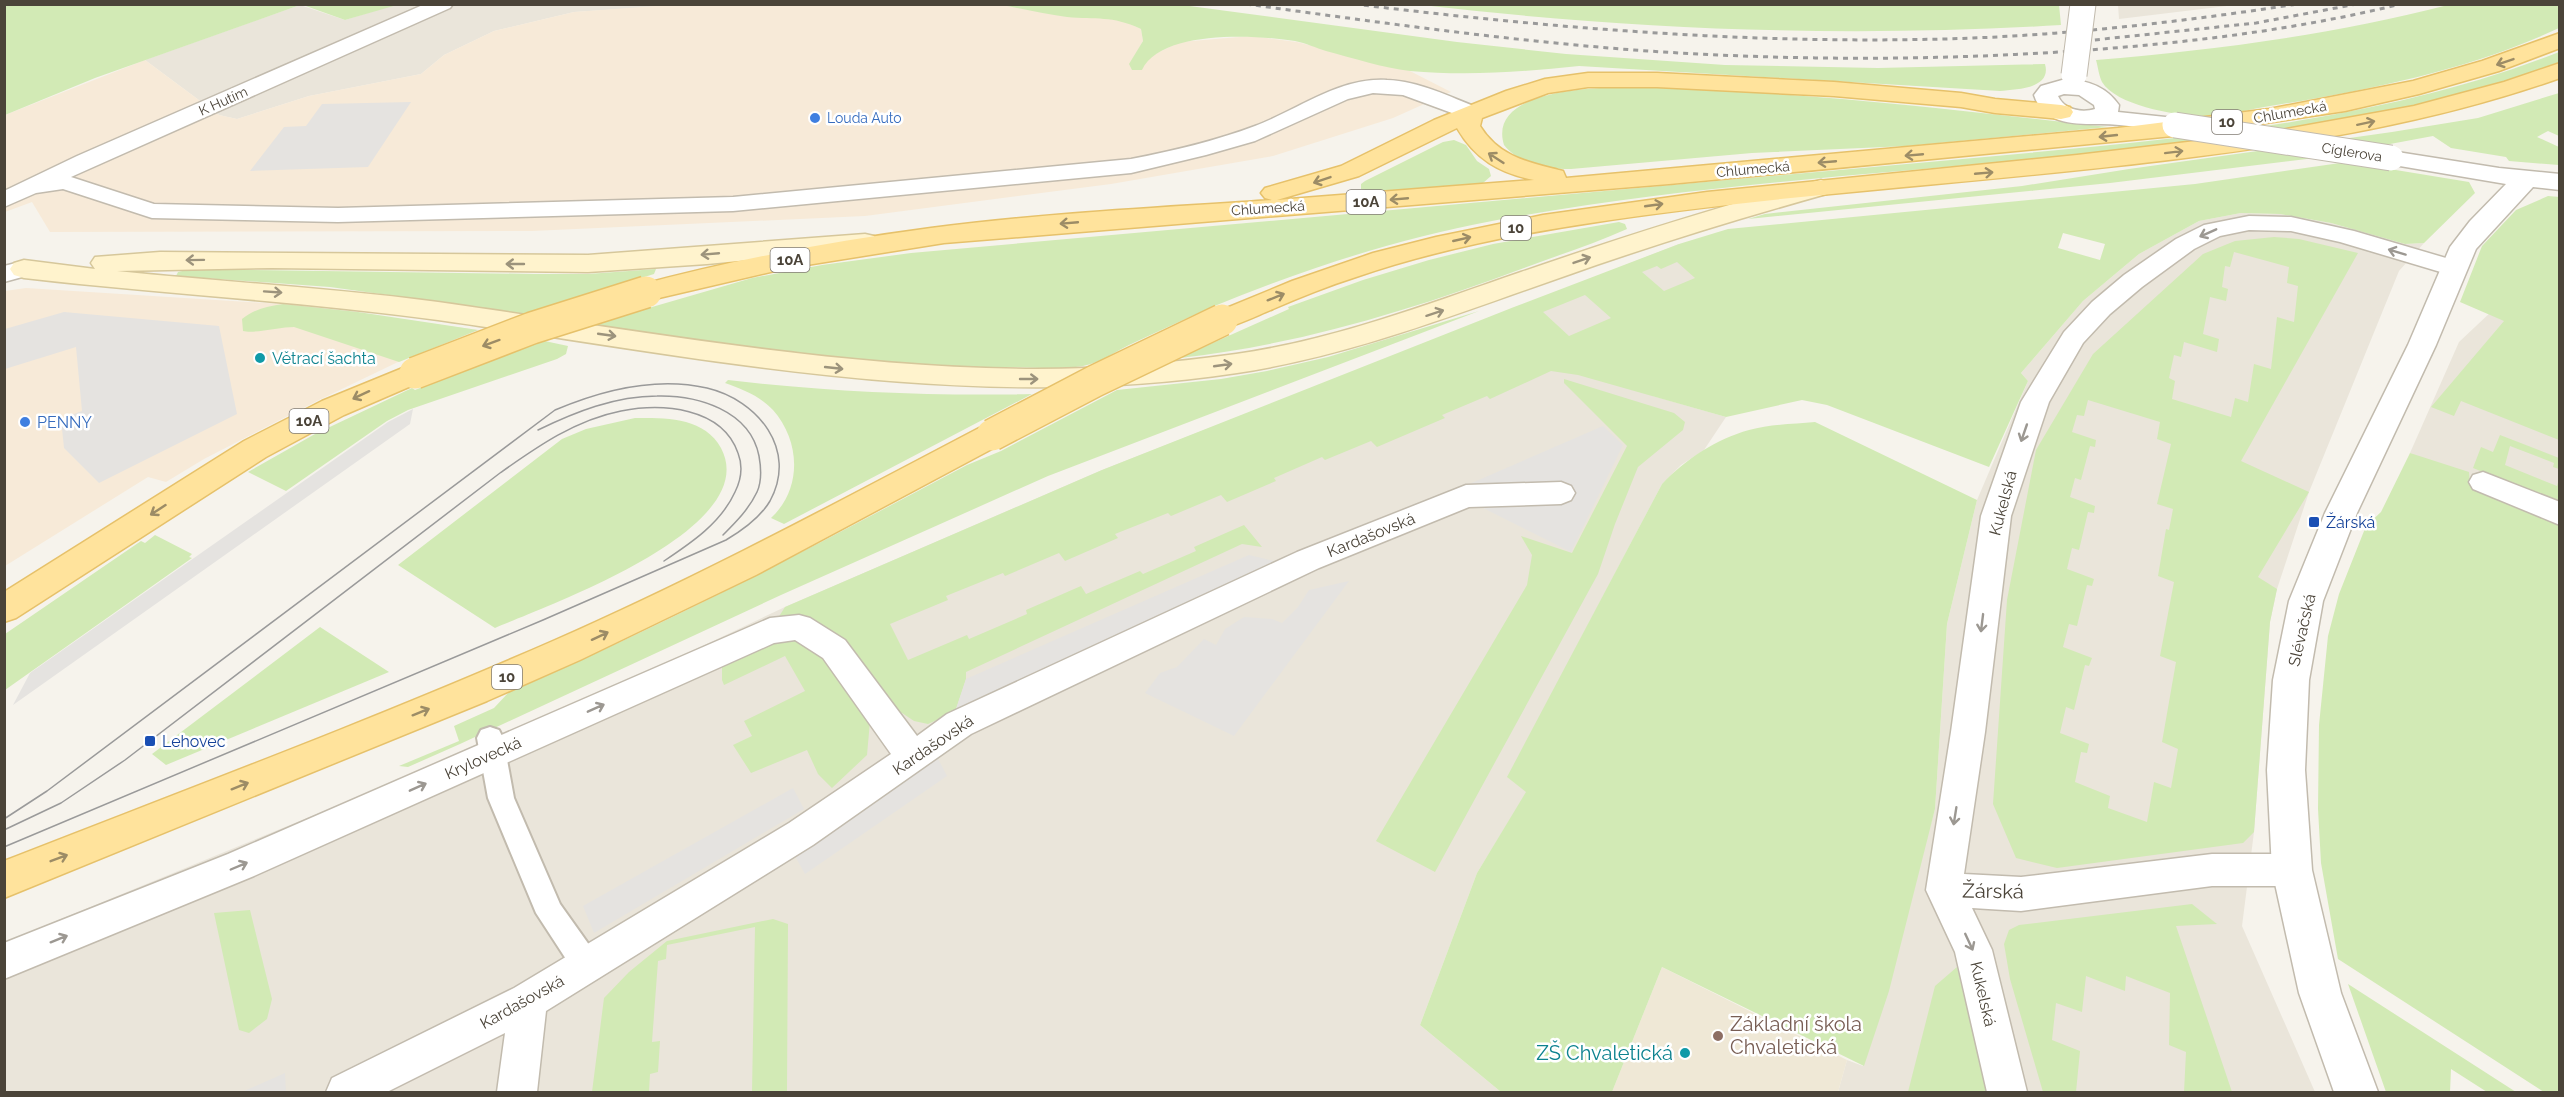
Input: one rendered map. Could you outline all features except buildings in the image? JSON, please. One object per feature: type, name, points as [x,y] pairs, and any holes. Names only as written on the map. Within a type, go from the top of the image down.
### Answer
[{"type":"main road","name":"Chlumecká","points":[[936,236],[1127,218],[1369,201],[2039,143],[2233,121],[2354,101],[2443,81],[2513,59],[2559,40]]},
{"type":"main road","name":"Chlumecká","points":[[4,880],[568,651],[764,556],[1155,351],[1290,291],[1350,270],[1474,236],[1642,207],[2074,164],[2243,144],[2345,128],[2504,90],[2559,70]]},
{"type":"main road","points":[[1127,218],[1240,201],[1314,183],[1383,156],[1471,113],[1538,88],[1588,80],[1736,83],[1961,100],[2017,99],[2065,84]]},
{"type":"main road","points":[[1961,100],[1995,106],[2061,112]]},
{"type":"main road","name":"10","points":[[1471,113],[1467,126],[1473,137],[1485,151],[1505,164],[1532,173],[1604,181]]},
{"type":"main road","points":[[11,271],[144,284],[286,293],[384,304],[823,367],[940,377],[1047,379],[1171,372],[1238,363],[1313,348],[1443,310],[1651,237],[1821,189]]},
{"type":"main road","points":[[11,271],[169,260],[593,263],[936,236]]},
{"type":"main road","name":"10A","points":[[12,603],[255,449],[367,392],[532,328],[646,292],[750,267],[936,236]]},
{"type":"street","name":"K Hutím","points":[[4,200],[443,4]]},
{"type":"street","points":[[2061,112],[2048,103],[2046,95],[2065,84],[2083,4]]},
{"type":"street","points":[[2065,84],[2098,95],[2104,112]]},
{"type":"street","points":[[32,187],[64,182],[152,211],[338,215],[733,204],[1131,166],[1184,156],[1265,129],[1363,88],[1387,86],[1402,89],[1471,113]]},
{"type":"street","name":"Cíglerova","points":[[2061,112],[2081,118],[2104,112],[2512,178],[2559,182]]},
{"type":"street","name":"Slévačská","points":[[2356,1092],[2320,993],[2292,870],[2287,759],[2291,680],[2306,601],[2341,513],[2421,345],[2463,247],[2512,178]]},
{"type":"street","name":"Kukelská","points":[[2007,1092],[1973,950],[1944,890],[1968,732],[1996,516],[2035,402],[2073,338],[2101,308],[2133,281],[2185,244],[2213,230],[2248,223],[2291,224],[2345,236],[2454,268]]},
{"type":"street","points":[[2482,482],[2559,514]]},
{"type":"street","name":"Kardašovská","points":[[345,1092],[528,1001],[801,834],[959,724],[1308,560],[1466,496],[1561,493]]},
{"type":"street","name":"Krylovecká","points":[[4,961],[241,865],[492,746],[770,631],[799,627],[834,649],[913,758]]},
{"type":"street","points":[[492,746],[501,798],[550,913],[586,966]]},
{"type":"street","name":"Žárská","points":[[1944,890],[2021,894],[2212,870],[2292,870]]},
{"type":"street","points":[[517,1092],[528,1001]]},
{"type":"shaded area","points":[[397,4],[683,5],[574,12],[494,31],[444,55],[421,74],[309,96],[237,119],[219,115],[145,60],[300,5],[345,20]]},
{"type":"shaded area","name":"Louda Auto","points":[[683,4],[1002,5],[1070,17],[1104,17],[1124,21],[1141,29],[1143,41],[1130,64],[1146,62],[1153,55],[1180,42],[1251,36],[1297,42],[1408,70],[1451,92],[1393,118],[1273,156],[1111,184],[865,216],[532,231],[50,232],[32,202],[5,212],[5,115],[145,60],[219,115],[237,119],[309,96],[421,74],[444,55],[494,31],[574,12]]},
{"type":"shaded area","points":[[2118,4],[2235,5],[2119,19]]},
{"type":"shaded area","points":[[411,102],[368,167],[250,171],[284,127],[306,126],[322,104]]},
{"type":"shaded area","points":[[2241,213],[2280,214],[2331,223],[2405,244],[2424,243],[2399,271],[2309,492],[2277,589],[2270,622],[2254,832],[2242,926],[2315,1092],[1838,1092],[1847,1060],[1863,1066],[1935,809],[1947,624],[1977,500],[2028,381],[2021,373],[2083,301],[2139,254],[2199,221]]},
{"type":"shaded area","points":[[1679,244],[1754,306],[1653,396],[1726,417],[1704,450],[1681,465],[1662,484],[1508,777],[1527,792],[1477,873],[1420,1025],[1501,1092],[5,1092],[5,942],[541,722],[785,607],[1102,470]]},
{"type":"shaded area","points":[[2559,248],[2559,523],[2470,485],[2410,453],[2459,342]]},
{"type":"shaded area","points":[[26,288],[297,305],[478,330],[398,362],[317,401],[204,459],[166,482],[148,477],[5,566],[5,291]]},
{"type":"shaded area","points":[[64,312],[219,326],[237,414],[99,483],[64,448],[61,419],[82,411],[76,347],[5,369],[5,329]]},
{"type":"shaded area","points":[[413,409],[410,424],[13,705],[30,673],[388,422]]},
{"type":"shaded area","points":[[1603,426],[1623,445],[1571,552],[1451,492]]},
{"type":"shaded area","points":[[1249,555],[1278,562],[955,712],[966,679]]},
{"type":"shaded area","points":[[1349,581],[1234,736],[1145,693],[1160,673],[1177,667],[1204,639],[1216,645],[1225,629],[1244,617],[1272,619],[1282,623],[1298,607],[1309,590]]},
{"type":"shaded area","points":[[934,751],[947,776],[805,874],[791,849]]},
{"type":"shaded area","points":[[793,788],[804,809],[594,933],[583,906]]},
{"type":"shaded area","name":"Základní škola Chvaletická","points":[[1662,967],[1847,1060],[1838,1092],[1612,1092]]},
{"type":"shaded area","points":[[285,1073],[286,1092],[242,1092]]},
{"type":"green space","points":[[5,4],[300,5],[95,78],[5,115]]},
{"type":"green space","points":[[303,5],[397,5],[345,20]]},
{"type":"green space","points":[[1002,5],[1182,5],[1457,42],[1566,54],[1725,65],[1878,68],[2045,64],[2046,72],[2038,83],[2032,86],[2000,91],[1579,66],[1495,73],[1453,73],[1400,70],[1295,41],[1258,37],[1189,41],[1169,47],[1153,57],[1142,70],[1132,70],[1129,64],[1143,41],[1141,29],[1112,20],[1067,17]]},
{"type":"green space","points":[[1422,5],[2059,5],[2061,25],[1901,31],[1821,31],[1661,26],[1502,14]]},
{"type":"green space","points":[[2448,5],[2559,5],[2559,28],[2490,56],[2418,77],[2215,116],[2160,111],[2119,97],[2102,82],[2096,60],[2273,40],[2361,25]]},
{"type":"green space","points":[[2559,52],[2559,62],[2518,77],[2433,101],[2346,119],[2125,150],[1672,194],[1582,206],[1456,228],[1385,246],[1280,280],[1212,307],[1101,360],[1083,366],[951,367],[847,360],[744,348],[590,325],[752,278],[822,265],[911,253],[1985,157],[2203,135],[2349,112],[2421,96],[2491,76]]},
{"type":"green space","points":[[1627,87],[1808,96],[2108,127],[1907,146],[1752,153],[1571,169],[1534,164],[1510,152],[1504,145],[1503,126],[1511,112],[1527,102],[1569,91]]},
{"type":"green space","points":[[2559,93],[2559,136],[2548,131],[2537,137],[2559,147],[2559,165],[2509,161],[2506,157],[2451,148],[2433,136],[2315,158],[2110,183],[1748,219],[1765,214],[2022,186],[2392,132],[2478,118]]},
{"type":"green space","points":[[1454,140],[1466,145],[1477,161],[1489,169],[1491,176],[1483,183],[1374,192],[1361,189],[1361,184],[1365,181],[1443,142]]},
{"type":"green space","points":[[2347,162],[2469,182],[2475,193],[2424,243],[2405,244],[2331,223],[2280,214],[2241,213],[2199,221],[2139,254],[2083,301],[2021,373],[2028,381],[1989,467],[1827,405],[1802,400],[1726,417],[1578,375],[1551,371],[1490,399],[1487,396],[1442,415],[1445,418],[1377,447],[1371,441],[1325,460],[1322,457],[1274,478],[1276,481],[1227,502],[1221,495],[1171,516],[1168,513],[1115,534],[1118,538],[1065,561],[1059,553],[1005,576],[1003,573],[946,596],[948,600],[890,624],[908,660],[967,635],[969,639],[1027,614],[1026,610],[1081,586],[1086,594],[1140,571],[1143,574],[1196,551],[1194,547],[1244,525],[1262,547],[1242,544],[966,672],[966,679],[955,712],[928,724],[914,721],[902,713],[883,716],[869,677],[778,618],[785,607],[1102,470],[1679,244],[1728,229],[2195,184]],"holes":[[[2063,233],[2105,244],[2100,260],[2058,248]],[[1677,262],[1695,278],[1664,291],[1642,272],[1657,266],[1661,269]],[[1585,295],[1611,318],[1569,336],[1543,312]]]},
{"type":"green space","points":[[2548,196],[2560,197],[2559,440],[2461,401],[2454,416],[2431,407],[2504,321],[2460,302],[2482,246],[2516,210]]},
{"type":"green space","points":[[1619,222],[1625,224],[1627,229],[1589,245],[1397,312],[1311,335],[1179,358],[1289,309],[1288,307],[1363,280],[1493,244]]},
{"type":"green space","points":[[2274,237],[2299,239],[2358,253],[2241,461],[2309,492],[2258,577],[2277,589],[2270,622],[2254,832],[2243,843],[2057,868],[2016,858],[1993,804],[2007,600],[2036,450],[2093,354],[2203,254],[2235,241]],"holes":[[[2234,252],[2289,267],[2287,283],[2298,286],[2294,322],[2277,317],[2271,369],[2254,364],[2248,402],[2235,398],[2231,417],[2172,399],[2175,381],[2169,378],[2174,355],[2181,357],[2184,342],[2217,352],[2219,339],[2203,334],[2210,297],[2226,301],[2228,289],[2222,287],[2225,266],[2230,267]],[[2088,400],[2160,422],[2157,439],[2171,444],[2157,504],[2173,509],[2169,530],[2166,529],[2158,576],[2174,582],[2160,656],[2176,662],[2162,742],[2178,749],[2171,788],[2154,782],[2147,822],[2108,808],[2110,796],[2075,782],[2081,752],[2087,753],[2089,744],[2060,733],[2066,707],[2074,710],[2085,665],[2089,666],[2092,658],[2063,647],[2069,624],[2077,626],[2087,585],[2092,586],[2094,579],[2067,569],[2072,548],[2079,550],[2088,512],[2094,513],[2095,506],[2070,497],[2075,478],[2081,480],[2090,446],[2095,447],[2096,440],[2072,432],[2077,415],[2084,416]]]},
{"type":"green space","points":[[191,269],[588,274],[656,269],[654,274],[524,314],[330,287],[176,276],[178,272]]},
{"type":"green space","points":[[283,304],[358,312],[478,330],[399,362],[294,327],[254,332],[243,331],[242,319],[261,308]]},
{"type":"green space","points":[[1479,311],[1048,476],[781,595],[460,744],[408,767],[399,766],[459,741],[454,726],[494,708],[509,692],[683,612],[1117,390],[1221,379],[1267,371],[1328,357]]},
{"type":"green space","points":[[540,340],[568,346],[566,354],[408,410],[387,421],[286,491],[248,472],[315,434],[412,388],[415,390]]},
{"type":"green space","points":[[1564,379],[1674,413],[1685,422],[1683,430],[1638,467],[1598,574],[1435,872],[1376,841],[1527,585],[1532,555],[1521,536],[1572,553],[1627,446],[1564,383]]},
{"type":"green space","points":[[728,380],[804,388],[880,392],[1032,394],[784,524],[771,518],[781,506],[793,480],[793,451],[789,436],[768,405],[725,383]]},
{"type":"green space","points":[[635,418],[683,421],[705,430],[721,448],[726,478],[711,507],[682,535],[643,560],[600,583],[495,628],[398,565],[562,439],[586,429]]},
{"type":"green space","points":[[1815,422],[1977,500],[1947,624],[1935,809],[1889,991],[1864,1066],[1662,967],[1612,1092],[1501,1092],[1420,1025],[1477,873],[1526,792],[1507,777],[1662,484],[1702,451],[1737,434],[1765,426]]},
{"type":"green space","points":[[2500,435],[2559,458],[2559,469],[2553,467],[2554,463],[2510,446],[2505,465],[2557,486],[2559,479],[2559,503],[2473,468],[2481,447],[2493,452]]},
{"type":"green space","points":[[2410,453],[2469,472],[2470,485],[2559,523],[2559,1092],[2544,1092],[2338,959],[2321,863],[2318,809],[2319,725],[2328,636],[2339,594],[2366,526],[2381,512]]},
{"type":"green space","points":[[155,535],[192,554],[189,557],[192,558],[5,690],[5,634],[141,541],[145,543]]},
{"type":"green space","points":[[320,627],[389,672],[166,765],[152,754]]},
{"type":"green space","points":[[791,636],[813,646],[844,679],[870,721],[867,755],[832,788],[818,774],[807,750],[751,773],[733,745],[752,736],[744,721],[805,691],[785,656],[724,685],[722,662]]},
{"type":"green space","points":[[2192,904],[2217,924],[2176,926],[2232,1092],[2184,1092],[2186,1052],[2169,1045],[2170,993],[2126,976],[2125,991],[2086,976],[2082,1012],[2056,1003],[2052,1040],[2080,1051],[2076,1092],[2043,1092],[2010,979],[2004,944],[2009,930],[2019,925]]},
{"type":"green space","points":[[250,910],[272,999],[267,1019],[249,1033],[239,1030],[214,913]]},
{"type":"green space","points":[[773,919],[788,924],[787,1092],[752,1092],[755,927],[667,945],[666,959],[658,961],[652,1042],[660,1041],[658,1072],[650,1074],[649,1092],[592,1092],[604,998],[629,972],[667,941]]},
{"type":"green space","points":[[1957,967],[1988,1092],[1908,1092],[1935,986]]},
{"type":"green space","points":[[2348,984],[2516,1092],[2487,1092],[2451,1069],[2450,1092],[2386,1092]]},
{"type":"tram line","points":[[4,819],[47,791],[555,410],[591,396],[648,384],[707,388],[725,394],[757,416],[768,430],[776,446],[779,464],[777,482],[770,501],[745,528],[726,540],[543,620],[4,847]]},
{"type":"tram line","points":[[538,430],[596,406],[641,397],[689,398],[720,408],[745,427],[754,440],[761,469],[760,483],[754,498],[723,535]]},
{"type":"tram line","points":[[4,830],[61,803],[125,760],[500,473],[542,444],[588,421],[621,411],[672,409],[705,417],[719,426],[730,438],[738,453],[741,468],[735,492],[714,523],[664,561]]},
{"type":"railway","points":[[1246,4],[1440,30],[1585,46],[1691,54],[1805,58],[1919,58],[2032,54],[2168,43],[2324,21],[2401,4]]},
{"type":"railway","points":[[1354,4],[1574,27],[1721,36],[1869,40],[1943,39],[2077,31],[2209,17],[2298,4]]},
{"type":"railway","points":[[2075,42],[2256,23],[2357,4]]},
{"type":"place","name":"Louda Auto","points":[[815,118]]},
{"type":"place","name":"Větrací šachta","points":[[260,358]]},
{"type":"place","name":"PENNY","points":[[25,422]]},
{"type":"place","name":"Žárská","points":[[2314,522]]},
{"type":"place","name":"Lehovec","points":[[150,741]]},
{"type":"place","name":"Základní škola Chvaletická","points":[[1718,1036]]},
{"type":"place","name":"ZŠ Chvaletická","points":[[1685,1053]]}]
